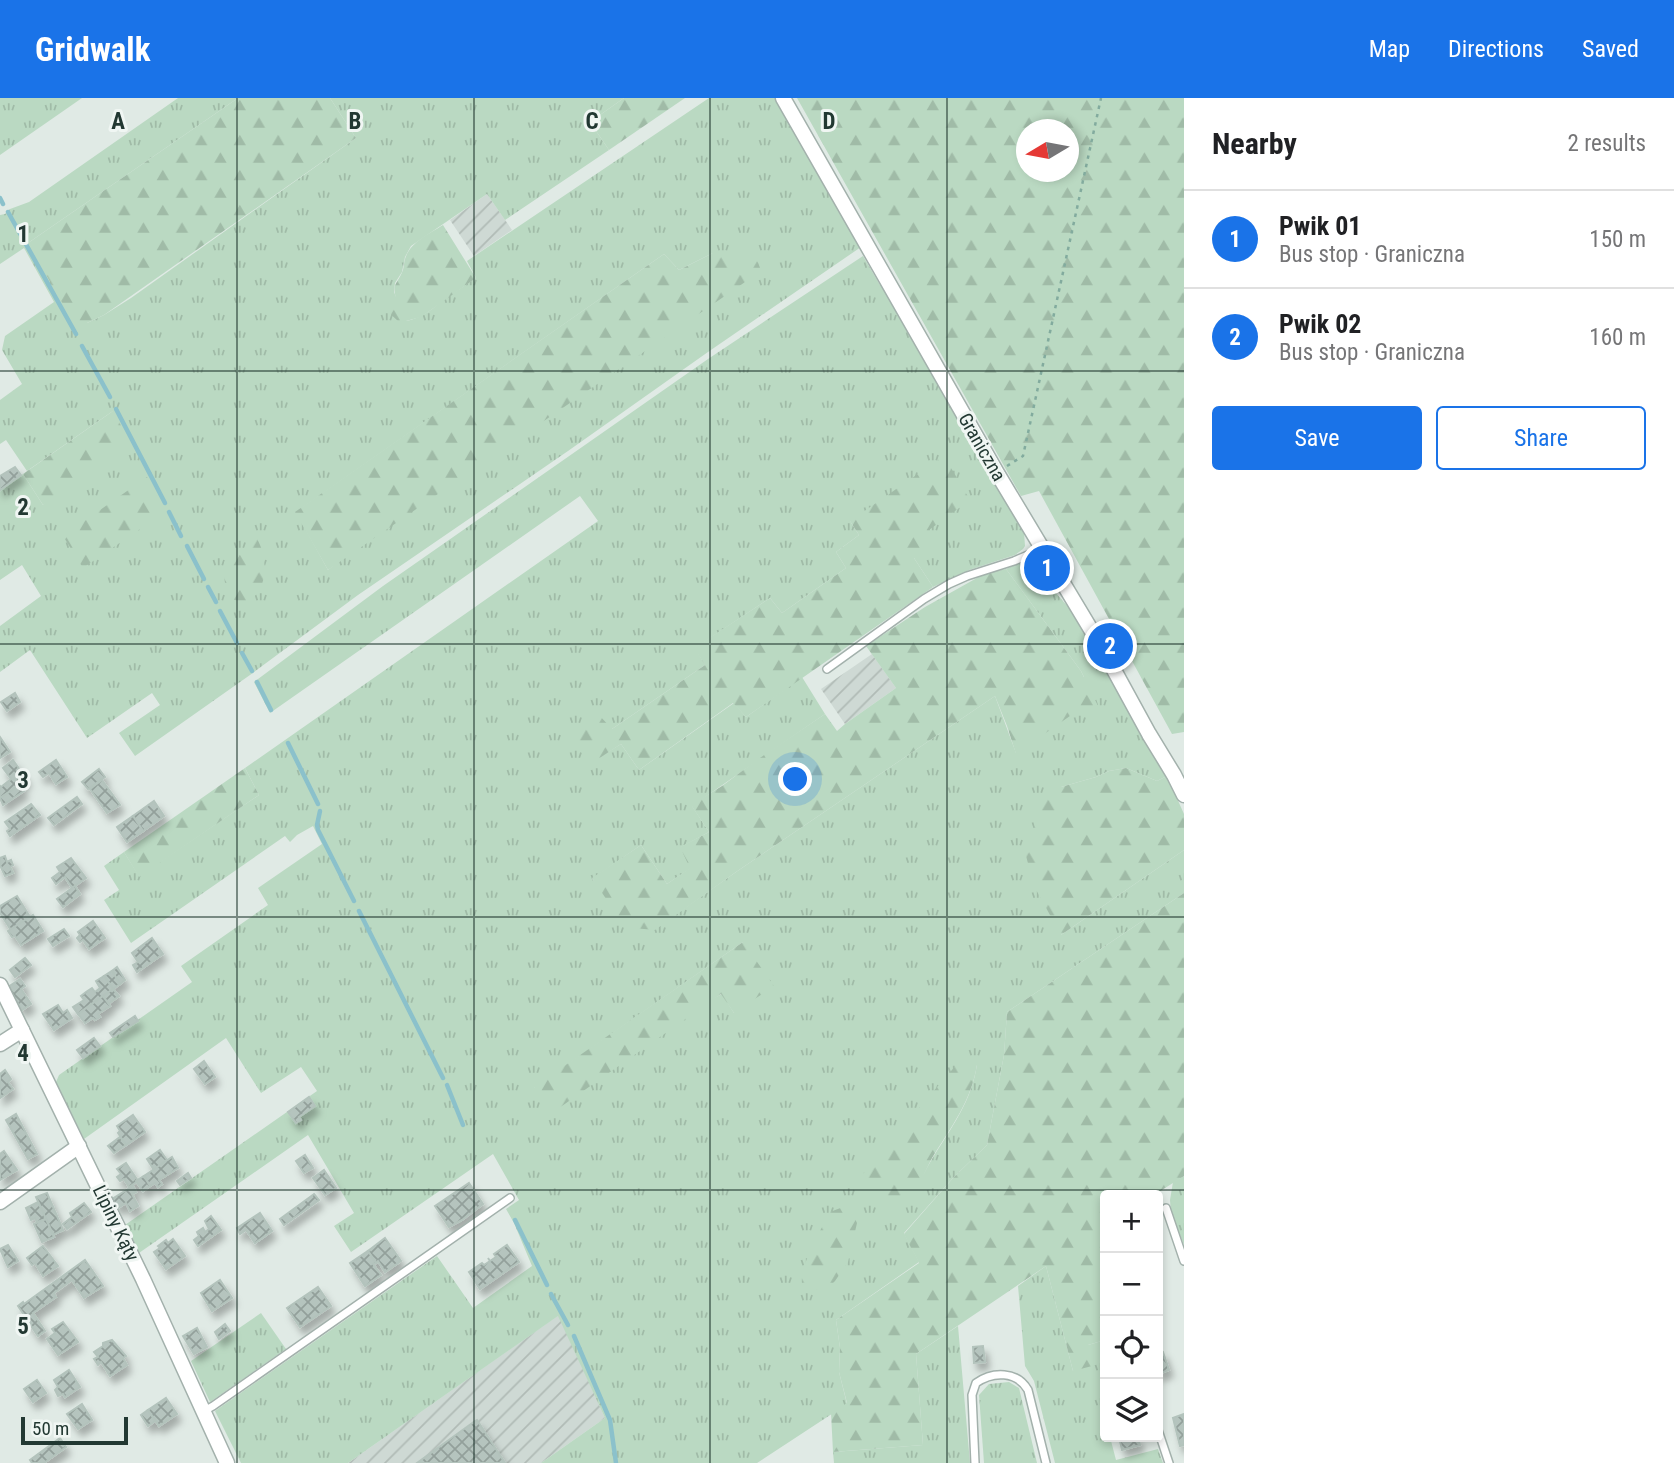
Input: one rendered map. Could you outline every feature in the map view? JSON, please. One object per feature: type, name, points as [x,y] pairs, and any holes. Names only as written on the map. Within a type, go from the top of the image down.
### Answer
[{"type":"street","name":"Graniczna","points":[[783,98],[997,473],[1102,648],[1184,795]]},
{"type":"street","name":"Lipiny Kąty","points":[[0,985],[143,1279],[227,1463]]},
{"type":"street","points":[[0,1044],[22,1030]]},
{"type":"street","points":[[0,1202],[79,1146]]},
{"type":"lane","points":[[827,669],[924,599],[950,584],[1043,548]]},
{"type":"lane","points":[[203,1411],[510,1198]]},
{"type":"lane","points":[[1166,1208],[1184,1261]]},
{"type":"lane","points":[[975,1463],[972,1395],[976,1383],[994,1375],[1015,1376],[1024,1383],[1046,1463]]},
{"type":"lane","points":[[1162,1442],[1169,1463]]},
{"type":"path","points":[[997,473],[1023,456],[1101,98]]},
{"type":"shaded area","points":[[487,194],[512,230],[474,256],[450,220]]},
{"type":"shaded area","points":[[872,654],[896,688],[845,724],[821,689]]},
{"type":"shaded area","points":[[559,1315],[605,1418],[541,1463],[348,1463]]},
{"type":"green space","points":[[0,98],[82,98],[0,155]]},
{"type":"green space","points":[[178,98],[238,98],[28,243],[87,323],[131,298],[356,138],[330,98],[624,98],[590,122],[609,150],[505,220],[487,194],[411,246],[395,283],[394,292],[406,321],[425,314],[476,278],[467,261],[709,98],[775,98],[861,247],[358,595],[135,756],[119,733],[160,705],[152,693],[87,738],[30,650],[0,672],[0,626],[41,596],[22,565],[0,580],[0,490],[23,474],[43,505],[113,411],[27,471],[6,440],[0,444],[0,400],[22,384],[2,350],[5,336],[54,302],[24,248],[0,264],[0,215],[29,202]],"holes":[[[713,253],[328,570],[296,512],[664,254],[679,270]]]},
{"type":"green space","points":[[238,98],[330,98],[356,138],[104,315],[75,325],[28,243]]},
{"type":"green space","points":[[624,98],[685,98],[609,150],[590,122]]},
{"type":"green space","points":[[797,98],[1184,98],[1184,732],[1172,734],[1039,491],[1021,496]]},
{"type":"green space","points":[[443,225],[476,278],[421,317],[398,321],[386,310],[397,302],[395,287],[407,253],[421,239]]},
{"type":"green space","points":[[734,251],[754,258],[761,271],[328,570],[295,512],[664,254],[679,270],[713,253]]},
{"type":"green space","points":[[863,256],[880,285],[883,284],[1024,532],[1025,546],[1015,555],[969,570],[933,587],[914,558],[850,521],[859,535],[836,552],[846,568],[782,613],[770,598],[695,648],[705,665],[612,729],[595,760],[621,744],[639,770],[734,703],[746,717],[802,677],[825,714],[692,806],[709,832],[681,847],[691,868],[667,884],[641,845],[592,879],[655,929],[995,696],[1016,753],[1084,677],[1006,569],[1031,558],[1047,583],[1070,609],[1167,776],[1157,781],[1126,768],[1061,787],[1061,935],[1184,850],[1184,893],[1007,1012],[1004,1055],[987,1145],[904,1233],[919,1262],[836,1320],[840,1348],[839,1372],[847,1404],[757,1463],[541,1463],[605,1418],[558,1316],[348,1463],[241,1463],[215,1411],[437,1256],[473,1308],[532,1266],[506,1209],[519,1200],[493,1154],[351,1252],[334,1226],[354,1213],[308,1135],[139,1253],[125,1225],[317,1091],[301,1067],[261,1093],[226,1038],[84,1139],[56,1082],[59,1075],[192,982],[181,966],[268,905],[258,888],[322,844],[313,826],[290,842],[285,836],[131,943],[104,900],[119,890],[104,866],[124,852],[139,876],[259,795],[245,768],[598,521],[580,496],[270,713],[254,682],[383,586],[708,359]],"holes":[[[743,942],[734,1013],[722,994],[534,1088]],[[977,1064],[966,1102],[924,1173]]]},
{"type":"green space","points":[[113,411],[131,444],[43,505],[23,474]]},
{"type":"green space","points":[[944,456],[970,500],[929,530],[936,543],[914,558],[933,587],[746,717],[733,703],[639,770],[621,744],[595,761],[586,759],[569,734],[599,715],[612,729],[705,665],[694,648],[770,598],[782,613],[846,568],[836,552],[859,535],[850,521]]},
{"type":"green space","points":[[147,477],[165,512],[83,568],[63,536]]},
{"type":"green space","points":[[257,539],[264,562],[261,587],[251,599],[240,603],[227,591],[224,562]]},
{"type":"green space","points":[[1006,569],[1081,671],[1098,706],[1093,714],[1084,715],[1077,711],[1016,754],[995,696],[655,930],[633,928],[619,918],[592,878],[641,845],[667,884],[690,868],[680,847],[709,832],[691,805],[825,714],[837,731],[896,688],[866,646],[925,607],[984,574]]},
{"type":"green space","points":[[245,768],[259,795],[139,877],[124,852]]},
{"type":"green space","points":[[1126,768],[1157,781],[1167,776],[1184,814],[1184,850],[1061,935],[1034,886],[1025,852],[1037,845],[1032,807],[1061,787]]},
{"type":"green space","points":[[1184,893],[1184,1176],[1162,1190],[1100,1190],[1100,1341],[1088,1345],[1092,1366],[1073,1371],[1046,1266],[916,1354],[923,1445],[833,1452],[831,1413],[847,1403],[839,1372],[840,1348],[836,1320],[919,1263],[904,1234],[953,1178],[987,1145],[1004,1055],[1007,1012]]},
{"type":"green space","points":[[743,942],[774,986],[734,1013],[721,994],[552,1113],[534,1087]]},
{"type":"green space","points":[[970,1057],[977,1064],[971,1090],[914,1192],[898,1208],[870,1197],[863,1188],[865,1170],[958,1063]]},
{"type":"green space","points":[[1184,1176],[1184,1245],[1171,1212],[1170,1200],[1173,1182]]},
{"type":"green space","points":[[843,1207],[853,1214],[857,1223],[848,1262],[828,1288],[816,1290],[803,1287],[803,1271],[816,1239],[830,1212]]},
{"type":"green space","points":[[1046,1266],[1073,1371],[1088,1345],[1100,1341],[1100,1442],[1111,1442],[1116,1460],[1158,1449],[1163,1463],[1055,1463],[1034,1381],[1025,1366],[1018,1286]]},
{"type":"green space","points":[[261,1313],[286,1349],[210,1402],[191,1361]]},
{"type":"green space","points":[[958,1326],[970,1463],[834,1463],[833,1452],[923,1445],[916,1354]]},
{"type":"green space","points":[[1009,1382],[1019,1388],[1037,1463],[984,1463],[979,1395],[989,1384]]},
{"type":"building","points":[[15,467],[21,475],[0,490],[0,476]]},
{"type":"building","points":[[15,693],[20,702],[7,711],[1,702]]},
{"type":"building","points":[[0,737],[10,752],[0,758]]},
{"type":"building","points":[[13,760],[27,780],[0,798],[0,786],[11,779],[3,768]]},
{"type":"building","points":[[56,760],[67,777],[56,784],[49,773],[43,777],[39,772]]},
{"type":"building","points":[[99,769],[105,777],[88,789],[82,782]]},
{"type":"building","points":[[102,780],[120,805],[107,813],[90,789]]},
{"type":"building","points":[[20,785],[24,791],[3,805],[0,798]]},
{"type":"building","points":[[77,797],[82,804],[54,825],[48,818]]},
{"type":"building","points":[[154,801],[164,816],[143,831],[133,816]]},
{"type":"building","points":[[31,804],[40,815],[10,836],[7,831],[10,829],[5,822]]},
{"type":"building","points":[[133,816],[143,831],[127,842],[117,827]]},
{"type":"building","points":[[5,856],[7,862],[11,860],[13,873],[5,876],[0,858]]},
{"type":"building","points":[[71,858],[86,878],[72,888],[65,877],[56,884],[52,878],[60,872],[57,867]]},
{"type":"building","points":[[75,886],[80,894],[63,907],[57,899]]},
{"type":"building","points":[[17,896],[30,917],[11,930],[0,913],[0,906]]},
{"type":"building","points":[[33,915],[43,931],[21,945],[8,931]]},
{"type":"building","points":[[93,921],[105,938],[89,949],[83,940],[80,942],[77,938],[80,935],[78,932]]},
{"type":"building","points":[[64,929],[69,936],[53,946],[48,939]]},
{"type":"building","points":[[152,938],[163,954],[137,972],[133,965],[138,962],[132,953]]},
{"type":"building","points":[[25,958],[31,965],[15,977],[10,970]]},
{"type":"building","points":[[117,967],[125,980],[120,984],[112,971]]},
{"type":"building","points":[[112,971],[120,984],[113,989],[104,976]]},
{"type":"building","points":[[104,976],[113,989],[78,1014],[73,1007],[84,1000],[81,996],[86,992],[92,988],[95,992],[100,988],[96,981]]},
{"type":"building","points":[[20,979],[25,986],[21,989],[31,1004],[22,1010],[8,987]]},
{"type":"building","points":[[113,989],[119,996],[108,1004],[103,996]]},
{"type":"building","points":[[103,996],[110,1006],[98,1014],[100,1017],[85,1023],[78,1014]]},
{"type":"building","points":[[58,1005],[63,1013],[67,1010],[72,1018],[54,1030],[43,1014]]},
{"type":"building","points":[[135,1016],[138,1021],[113,1037],[110,1033]]},
{"type":"building","points":[[94,1038],[100,1046],[83,1058],[77,1050]]},
{"type":"building","points":[[204,1061],[215,1077],[205,1084],[194,1069]]},
{"type":"building","points":[[5,1070],[13,1089],[0,1098],[0,1074]]},
{"type":"building","points":[[309,1097],[315,1106],[299,1117],[301,1120],[296,1123],[288,1112]]},
{"type":"building","points":[[16,1114],[37,1154],[28,1159],[6,1120]]},
{"type":"building","points":[[133,1115],[145,1132],[126,1145],[117,1126]]},
{"type":"building","points":[[120,1137],[126,1145],[114,1153],[108,1146]]},
{"type":"building","points":[[160,1150],[167,1160],[154,1170],[147,1159]]},
{"type":"building","points":[[4,1151],[17,1170],[0,1180],[0,1154]]},
{"type":"building","points":[[305,1155],[313,1168],[304,1173],[296,1161]]},
{"type":"building","points":[[172,1157],[178,1168],[159,1180],[162,1184],[158,1187],[155,1183],[150,1186],[144,1176]]},
{"type":"building","points":[[126,1163],[138,1181],[129,1187],[124,1179],[120,1181],[117,1177],[121,1174],[117,1169]]},
{"type":"building","points":[[324,1170],[336,1188],[325,1195],[313,1178]]},
{"type":"building","points":[[188,1173],[191,1178],[180,1185],[177,1181]]},
{"type":"building","points":[[144,1176],[150,1186],[143,1191],[136,1181]]},
{"type":"building","points":[[469,1183],[483,1204],[449,1227],[435,1206]]},
{"type":"building","points":[[133,1186],[136,1192],[132,1194],[138,1206],[130,1211],[126,1203],[118,1208],[112,1199]]},
{"type":"building","points":[[47,1193],[63,1230],[53,1235],[36,1197]]},
{"type":"building","points":[[314,1194],[319,1200],[284,1225],[280,1219]]},
{"type":"building","points":[[38,1202],[46,1219],[37,1222],[35,1218],[31,1220],[26,1208]]},
{"type":"building","points":[[84,1203],[91,1212],[67,1229],[63,1224],[72,1217],[70,1213]]},
{"type":"building","points":[[260,1213],[272,1231],[255,1243],[246,1230],[240,1234],[237,1228]]},
{"type":"building","points":[[211,1216],[221,1230],[198,1246],[194,1240],[199,1236],[197,1232],[203,1228],[205,1232],[209,1229],[205,1221]]},
{"type":"building","points":[[46,1219],[54,1237],[42,1242],[34,1224]]},
{"type":"building","points":[[385,1238],[401,1261],[385,1272],[368,1251]]},
{"type":"building","points":[[173,1239],[185,1256],[166,1269],[154,1252],[166,1240],[168,1243]]},
{"type":"building","points":[[8,1245],[18,1261],[8,1267],[0,1249]]},
{"type":"building","points":[[507,1245],[519,1262],[480,1289],[469,1272],[496,1257],[494,1254]]},
{"type":"building","points":[[43,1246],[58,1266],[43,1276],[35,1263],[32,1265],[27,1258]]},
{"type":"building","points":[[368,1251],[381,1275],[365,1286],[350,1263]]},
{"type":"building","points":[[85,1260],[103,1286],[84,1298],[72,1280],[54,1293],[56,1297],[33,1313],[45,1331],[38,1336],[18,1306]]},
{"type":"building","points":[[220,1280],[232,1298],[212,1311],[201,1293]]},
{"type":"building","points":[[318,1287],[331,1306],[300,1327],[287,1308]]},
{"type":"building","points":[[63,1322],[78,1342],[58,1355],[47,1339],[55,1333],[52,1329]]},
{"type":"building","points":[[225,1324],[230,1331],[219,1339],[215,1332]]},
{"type":"building","points":[[197,1328],[207,1347],[194,1354],[183,1336]]},
{"type":"building","points":[[112,1340],[126,1356],[123,1358],[127,1365],[110,1376],[101,1362],[98,1365],[94,1359],[98,1357],[94,1352],[103,1346],[103,1343]]},
{"type":"building","points":[[983,1346],[985,1362],[974,1363],[973,1347]]},
{"type":"building","points":[[1163,1352],[1169,1370],[1163,1372]]},
{"type":"building","points":[[69,1370],[80,1387],[65,1397],[63,1394],[58,1396],[55,1390],[58,1387],[54,1380]]},
{"type":"building","points":[[37,1380],[46,1393],[33,1402],[24,1389]]},
{"type":"building","points":[[166,1398],[177,1414],[159,1426],[148,1410]]},
{"type":"building","points":[[82,1404],[92,1420],[78,1429],[67,1414]]},
{"type":"building","points":[[148,1410],[155,1421],[148,1426],[141,1415]]},
{"type":"building","points":[[1184,1414],[1184,1445],[1180,1446],[1173,1418]]},
{"type":"building","points":[[477,1420],[505,1463],[417,1463],[475,1421]]},
{"type":"building","points":[[60,1438],[66,1447],[44,1463],[32,1463],[30,1460]]},
{"type":"building","points":[[1120,1442],[1139,1442],[1140,1445],[1122,1450]]},
{"type":"waterway","points":[[0,198],[3,204]]},
{"type":"waterway","points":[[8,212],[76,334]]},
{"type":"waterway","points":[[82,346],[110,397]]},
{"type":"waterway","points":[[116,409],[165,503]]},
{"type":"waterway","points":[[169,512],[181,536]]},
{"type":"waterway","points":[[187,546],[204,579]]},
{"type":"waterway","points":[[208,587],[216,602]]},
{"type":"waterway","points":[[220,611],[237,643]]},
{"type":"waterway","points":[[242,653],[252,671]]},
{"type":"waterway","points":[[257,682],[271,710]]},
{"type":"waterway","points":[[288,743],[318,804]]},
{"type":"waterway","points":[[320,811],[318,830],[354,901]]},
{"type":"waterway","points":[[359,911],[443,1078]]},
{"type":"waterway","points":[[447,1085],[463,1125]]},
{"type":"waterway","points":[[515,1220],[547,1285]]},
{"type":"waterway","points":[[551,1294],[568,1325]]},
{"type":"waterway","points":[[574,1336],[610,1420],[616,1463]]},
{"type":"place","name":"Pwik 01","points":[[1047,568]]},
{"type":"place","name":"Pwik 02","points":[[1110,646]]}]
